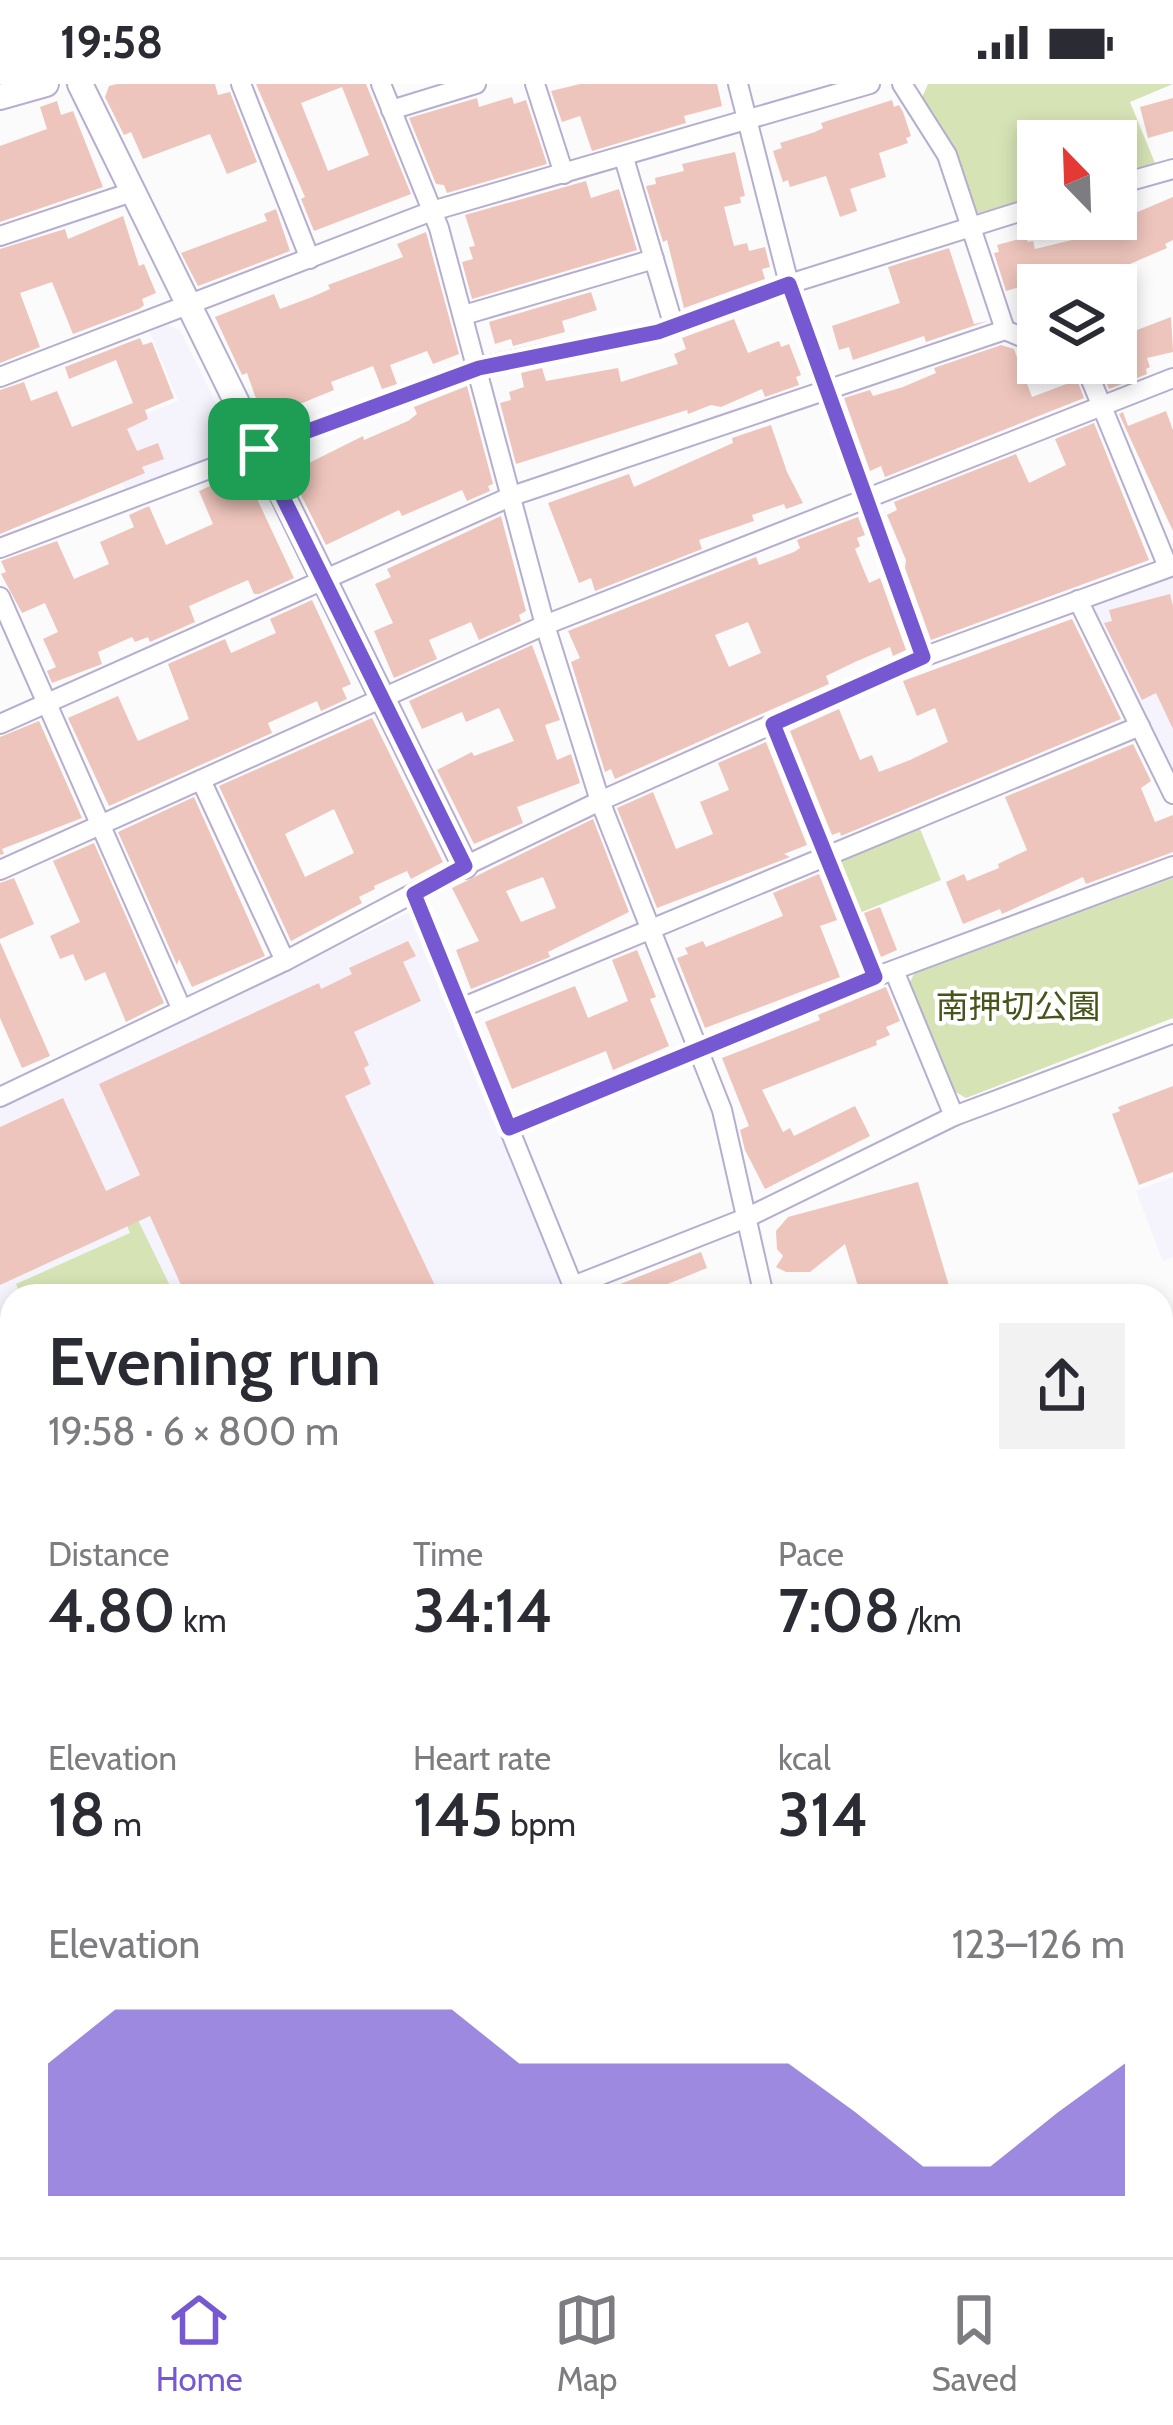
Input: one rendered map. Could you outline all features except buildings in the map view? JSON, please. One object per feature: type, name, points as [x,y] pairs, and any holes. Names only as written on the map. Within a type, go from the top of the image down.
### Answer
[{"type":"street","points":[[0,97],[46,84]]},
{"type":"street","points":[[241,84],[310,259]]},
{"type":"street","points":[[381,84],[432,211],[464,315],[544,625],[600,801],[722,1110],[761,1284]]},
{"type":"street","points":[[391,110],[476,84]]},
{"type":"street","points":[[535,84],[564,174]]},
{"type":"street","points":[[738,84],[789,284],[923,657]]},
{"type":"street","points":[[0,376],[432,211],[870,84]]},
{"type":"street","points":[[902,84],[947,155],[1005,330]]},
{"type":"street","points":[[83,85],[465,866]]},
{"type":"street","points":[[624,158],[674,327]]},
{"type":"street","points":[[1137,179],[1173,169]]},
{"type":"street","points":[[0,236],[132,192]]},
{"type":"street","points":[[0,548],[479,368],[674,327],[789,284],[1017,212]]},
{"type":"street","points":[[464,315],[654,259]]},
{"type":"street","points":[[0,724],[512,496],[1005,330],[1017,335]]},
{"type":"street","points":[[0,870],[544,625],[1173,378]]},
{"type":"street","points":[[0,1096],[285,962],[600,801],[923,657],[1171,567],[1092,384]]},
{"type":"street","points":[[0,597],[182,1010]]},
{"type":"street","points":[[1078,600],[1173,794]]},
{"type":"street","points":[[773,724],[875,977]]},
{"type":"street","points":[[460,1008],[1140,726]]},
{"type":"street","points":[[201,780],[285,962]]},
{"type":"street","points":[[509,1128],[875,977],[1173,866]]},
{"type":"street","points":[[414,894],[572,1284]]},
{"type":"street","points":[[896,973],[954,1116]]},
{"type":"street","points":[[591,1284],[746,1218],[954,1116],[1173,1034]]},
{"type":"shaded area","points":[[168,325],[180,330],[238,448],[126,491],[103,431],[178,401],[150,332]]},
{"type":"shaded area","points":[[1173,572],[1173,781],[1090,611],[1099,599]]},
{"type":"shaded area","points":[[408,913],[414,918],[561,1284],[0,1284],[0,1105]]},
{"type":"shaded area","points":[[1173,1177],[1173,1257],[1163,1261],[1136,1191]]},
{"type":"green space","points":[[928,84],[1173,84],[1130,102],[1155,163],[1137,168],[1137,120],[1017,120],[1017,202],[979,213],[971,208],[920,102]]},
{"type":"green space","points":[[918,824],[941,880],[857,914],[838,865],[840,856]]},
{"type":"green space","name":"南押切公園","points":[[1173,878],[1173,1018],[966,1098],[952,1090],[909,984],[914,974]]},
{"type":"green space","points":[[133,1210],[169,1284],[16,1284],[130,1233],[123,1215]]},
{"type":"route","points":[[789,284],[923,657],[773,724],[875,977],[509,1128],[414,894],[465,866],[259,449],[479,368],[658,332],[789,284]]}]
